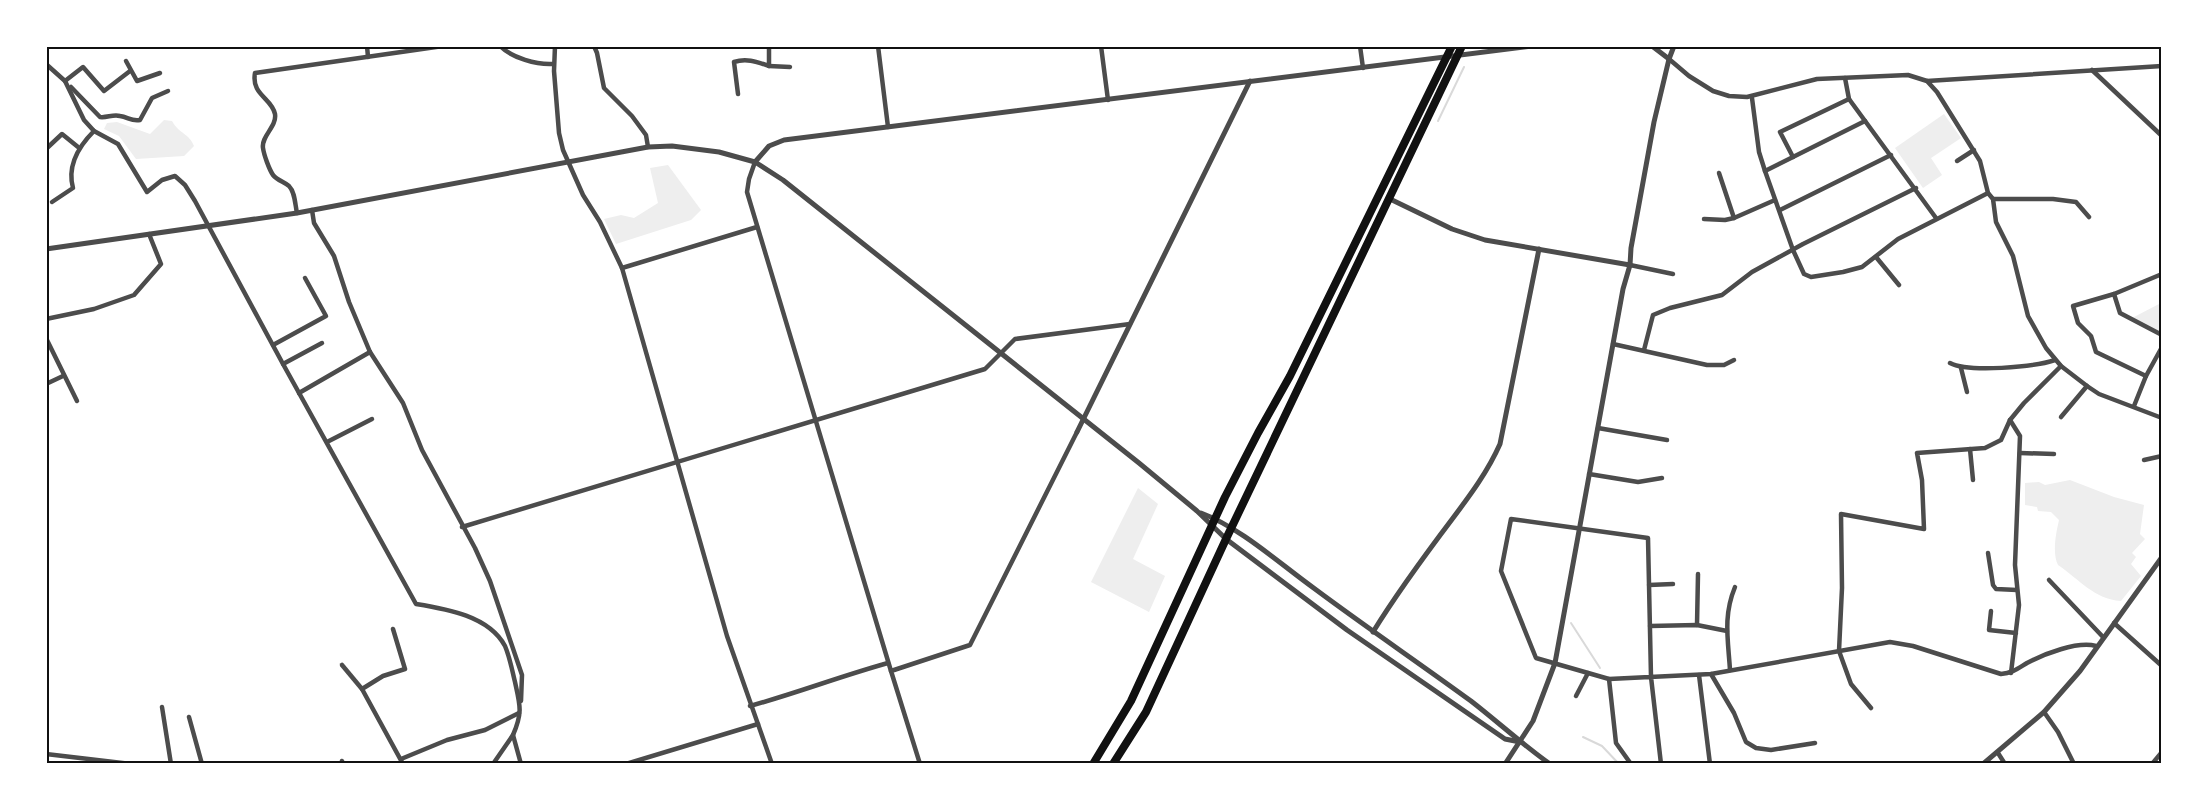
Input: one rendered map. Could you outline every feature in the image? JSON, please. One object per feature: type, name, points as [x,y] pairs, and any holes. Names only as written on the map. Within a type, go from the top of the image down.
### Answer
[{"type":"highway","points":[[1093,764],[1131,700],[1258,433],[1290,376],[1452,46]]},
{"type":"highway","points":[[1113,764],[1146,712],[1226,539],[1460,50]]},
{"type":"street","points":[[367,46],[368,57]]},
{"type":"street","points":[[297,213],[290,187],[273,175],[263,149],[263,142],[275,122],[275,115],[273,108],[260,95],[254,80],[255,73],[443,46]]},
{"type":"street","points":[[500,46],[510,54],[553,64]]},
{"type":"street","points":[[555,46],[553,64],[559,133],[568,162],[583,195],[600,222],[622,268],[727,636],[772,764]]},
{"type":"street","points":[[594,46],[604,88],[632,116],[646,135],[648,147]]},
{"type":"street","points":[[769,46],[769,66]]},
{"type":"street","points":[[878,46],[888,128]]},
{"type":"street","points":[[1101,46],[1108,100]]},
{"type":"street","points":[[1360,46],[1363,68]]},
{"type":"street","points":[[920,764],[747,192],[755,162],[770,146],[784,140],[1363,68],[1448,56],[1460,50],[1533,46]]},
{"type":"street","points":[[1652,46],[1689,76],[1713,91],[1729,96],[1752,98],[1818,79],[1908,75],[1927,81],[2162,66]]},
{"type":"street","points":[[1504,764],[1539,709],[1555,663],[1623,289],[1630,265],[1631,248],[1652,133],[1674,46]]},
{"type":"street","points":[[1795,46],[1815,46]]},
{"type":"street","points":[[738,94],[734,62],[742,59],[769,66],[790,67]]},
{"type":"street","points":[[126,61],[138,81],[160,74]]},
{"type":"street","points":[[46,64],[100,117],[104,118],[117,115],[135,121],[140,120],[152,98],[168,91]]},
{"type":"street","points":[[67,83],[83,67],[104,91],[130,71]]},
{"type":"street","points":[[2092,70],[2162,136]]},
{"type":"street","points":[[1845,78],[1849,99],[1936,218]]},
{"type":"street","points":[[891,671],[970,645],[1250,81]]},
{"type":"street","points":[[1927,81],[1980,161],[1988,193],[1993,199],[1996,222],[2013,256],[2028,316],[2040,339],[2055,360],[2087,386],[2162,418]]},
{"type":"street","points":[[67,83],[80,113],[94,131],[118,144],[147,192],[168,177],[175,176],[185,185],[210,226],[283,364],[416,604],[470,617],[495,633],[510,658],[521,704]]},
{"type":"street","points":[[1752,98],[1759,152],[1765,171],[1793,250],[1804,274],[1811,277],[1854,270],[1869,263],[1891,244],[1936,218],[1988,193]]},
{"type":"street","points":[[1793,157],[1780,132],[1849,99]]},
{"type":"street","points":[[1765,171],[1865,121]]},
{"type":"street","points":[[52,202],[73,188],[70,179],[78,147],[94,131]]},
{"type":"street","points":[[46,149],[62,134],[78,147]]},
{"type":"street","points":[[46,249],[297,213],[648,147],[696,147],[755,162],[783,180],[1001,353],[1197,511],[1226,539],[1347,630],[1505,739],[1520,742]]},
{"type":"street","points":[[1956,161],[1974,150]]},
{"type":"street","points":[[1780,210],[1891,154]]},
{"type":"street","points":[[1719,173],[1734,218]]},
{"type":"street","points":[[1644,350],[1653,315],[1670,308],[1722,295],[1752,272],[1916,188]]},
{"type":"street","points":[[1390,199],[1452,229],[1485,240],[1673,274]]},
{"type":"street","points":[[1993,199],[2053,199],[2076,202],[2089,217]]},
{"type":"street","points":[[1704,219],[1734,218],[1775,200]]},
{"type":"street","points":[[312,210],[314,223],[334,256],[349,303],[370,352],[403,403],[422,450],[475,548],[490,581],[522,675],[523,690],[518,723],[513,735],[493,764]]},
{"type":"street","points":[[622,268],[757,227]]},
{"type":"street","points":[[46,319],[94,309],[134,295],[161,264],[149,234]]},
{"type":"street","points":[[1373,632],[1478,486],[1490,467],[1500,444],[1539,249]]},
{"type":"street","points":[[1876,257],[1899,285]]},
{"type":"street","points":[[2146,376],[2096,352],[2091,336],[2078,323],[2073,306],[2114,294],[2162,274]]},
{"type":"street","points":[[273,345],[326,316],[305,278]]},
{"type":"street","points":[[2114,294],[2120,313],[2162,335]]},
{"type":"street","points":[[462,527],[985,369],[1015,339],[1130,324]]},
{"type":"street","points":[[46,338],[77,401]]},
{"type":"street","points":[[283,364],[322,343]]},
{"type":"street","points":[[1613,344],[1716,366],[1734,360]]},
{"type":"street","points":[[2134,406],[2146,376],[2162,347]]},
{"type":"street","points":[[299,393],[370,352]]},
{"type":"street","points":[[1950,363],[1961,368],[2028,365],[2055,360]]},
{"type":"street","points":[[1871,708],[1851,684],[1839,651],[1842,588],[1840,514],[1924,529],[1922,480],[1917,453],[1994,445],[2001,440],[2010,420],[2024,403],[2061,366]]},
{"type":"street","points":[[1961,368],[1966,392]]},
{"type":"street","points":[[46,384],[63,376]]},
{"type":"street","points":[[2061,417],[2087,386]]},
{"type":"street","points":[[327,442],[372,419]]},
{"type":"street","points":[[2010,420],[2020,436],[2015,565],[2019,605],[2011,673]]},
{"type":"street","points":[[1598,428],[1667,440]]},
{"type":"street","points":[[1970,449],[1973,480]]},
{"type":"street","points":[[2020,453],[2054,454]]},
{"type":"street","points":[[2144,460],[2162,456]]},
{"type":"street","points":[[1589,474],[1638,482],[1662,478]]},
{"type":"street","points":[[1197,511],[1232,528],[1510,731],[1520,742],[1550,764]]},
{"type":"street","points":[[1661,764],[1652,677],[1648,538],[1511,519],[1502,571],[1536,658],[1608,679],[1652,677],[1700,675],[1711,674],[1890,642],[1913,646],[2001,674],[2011,673],[2028,662],[2070,647],[2088,644],[2096,646]]},
{"type":"street","points":[[1988,553],[1993,585],[1996,589],[2017,590]]},
{"type":"street","points":[[1983,764],[2044,712],[2080,671],[2162,557]]},
{"type":"street","points":[[1697,625],[1698,574]]},
{"type":"street","points":[[2049,580],[2103,637]]},
{"type":"street","points":[[1649,585],[1673,584]]},
{"type":"street","points":[[1730,669],[1727,631],[1728,604],[1735,587]]},
{"type":"street","points":[[1991,611],[1989,630],[2016,633]]},
{"type":"street","points":[[2114,623],[2162,666]]},
{"type":"street","points":[[1650,626],[1697,625],[1727,631]]},
{"type":"street","points":[[362,689],[383,676],[405,669],[393,629]]},
{"type":"street","points":[[750,706],[792,694],[840,676],[888,663]]},
{"type":"street","points":[[342,665],[362,689],[402,761],[447,740],[485,730],[519,712]]},
{"type":"street","points":[[1576,696],[1588,673]]},
{"type":"street","points":[[1711,674],[1734,713],[1746,742],[1756,748],[1771,750],[1815,743]]},
{"type":"street","points":[[1700,675],[1710,764]]},
{"type":"street","points":[[1608,679],[1616,743],[1631,764]]},
{"type":"street","points":[[162,707],[171,764]]},
{"type":"street","points":[[2044,712],[2058,732],[2074,764]]},
{"type":"street","points":[[189,717],[202,764]]},
{"type":"street","points":[[626,764],[758,724]]},
{"type":"street","points":[[513,735],[521,764]]},
{"type":"street","points":[[2152,764],[2162,752]]},
{"type":"street","points":[[1998,753],[2005,764]]},
{"type":"street","points":[[46,754],[90,761],[131,764]]},
{"type":"street","points":[[62,755],[62,764]]},
{"type":"shaded area","points":[[1944,114],[1961,138],[1931,158],[1942,175],[1923,188],[1895,148]]},
{"type":"shaded area","points":[[164,120],[172,121],[192,142],[194,146],[184,156],[136,159],[119,136],[104,129],[107,123],[117,122],[150,134]]},
{"type":"shaded area","points":[[668,165],[701,210],[691,220],[616,244],[604,219],[621,215],[634,218],[658,203],[650,168]]},
{"type":"shaded area","points":[[2161,303],[2161,333],[2132,318]]},
{"type":"shaded area","points":[[2070,480],[2114,497],[2144,505],[2140,534],[2145,539],[2132,553],[2136,557],[2131,564],[2141,576],[2121,601],[2095,593],[2058,565],[2055,549],[2059,520],[2051,512],[2038,511],[2037,507],[2025,505],[2025,483],[2039,482],[2045,485]]},
{"type":"shaded area","points":[[1138,488],[1158,504],[1133,559],[1165,576],[1149,612],[1091,582]]},
{"type":"waterway","points":[[1438,121],[1464,67]]},
{"type":"waterway","points":[[1571,623],[1600,668]]},
{"type":"waterway","points":[[1583,737],[1602,746],[1619,764]]}]
